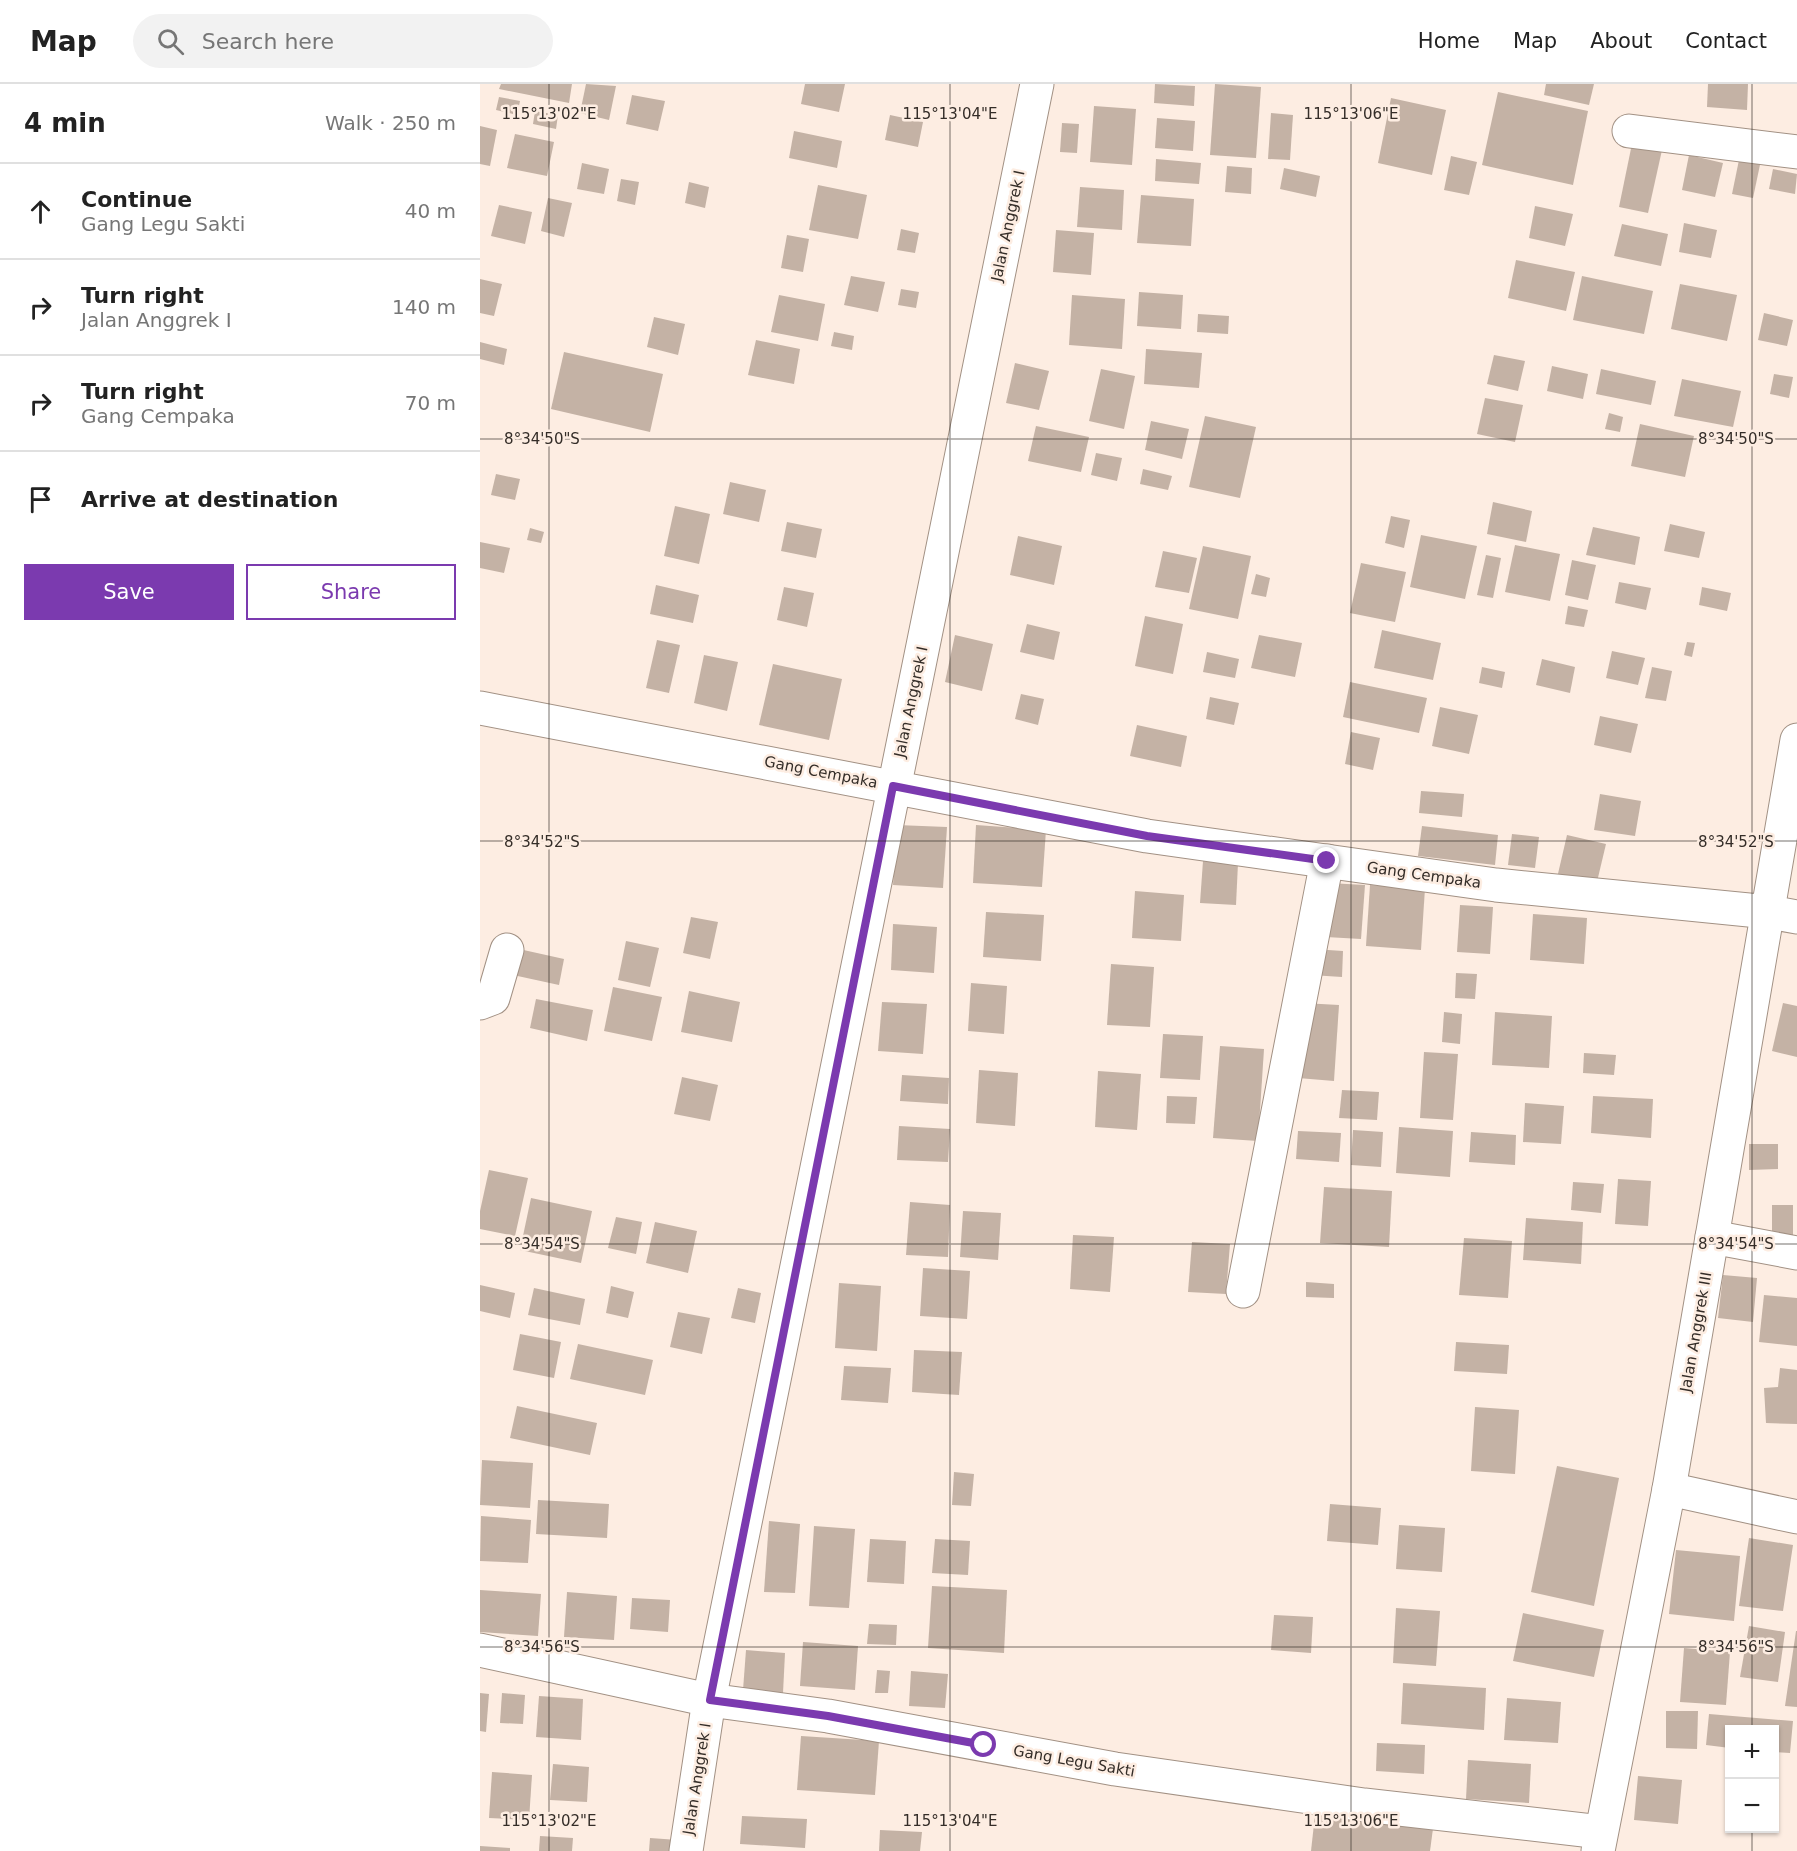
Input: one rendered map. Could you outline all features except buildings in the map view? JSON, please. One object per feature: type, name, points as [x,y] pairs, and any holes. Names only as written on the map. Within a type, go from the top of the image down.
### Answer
[{"type":"street","name":"Jalan Anggrek I","points":[[686,1851],[710,1700],[893,786],[1037,84]]},
{"type":"street","points":[[1629,131],[1797,152]]},
{"type":"street","name":"Gang Cempaka","points":[[480,708],[1147,836],[1496,885],[1783,914]]},
{"type":"street","name":"Jalan Anggrek III","points":[[1600,1842],[1669,1490],[1712,1237],[1783,914],[1797,740]]},
{"type":"street","points":[[1244,1291],[1327,861]]},
{"type":"street","points":[[480,1004],[493,998],[507,950]]},
{"type":"street","points":[[1712,1237],[1797,1253]]},
{"type":"street","points":[[1669,1490],[1797,1517]]},
{"type":"street","name":"Gang Legu Sakti","points":[[480,1650],[710,1700],[828,1716],[1115,1769],[1600,1842]]},
{"type":"route","points":[[984,1745],[828,1716],[710,1700],[893,786],[1147,836],[1327,861]]}]
